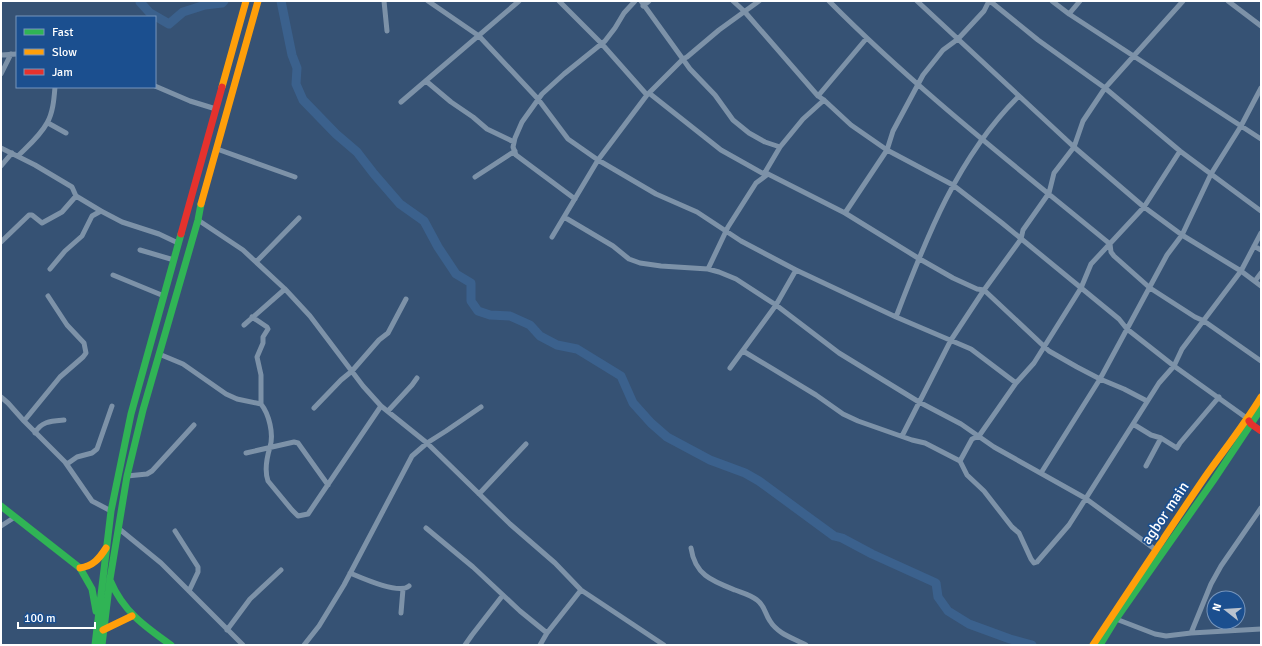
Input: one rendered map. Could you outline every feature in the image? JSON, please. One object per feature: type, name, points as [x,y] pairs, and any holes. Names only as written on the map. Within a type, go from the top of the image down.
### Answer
[{"type":"main road","points":[[95,645],[111,511],[131,414],[246,1]]},
{"type":"main road","points":[[102,645],[110,579],[127,476],[143,410],[198,220],[258,1]]},
{"type":"main road","points":[[199,170],[210,174]]},
{"type":"main road","name":"agbor main","points":[[1093,645],[1250,422],[1261,397]]},
{"type":"main road","name":"agbor main","points":[[1100,645],[1146,571],[1156,550],[1226,447],[1261,409]]},
{"type":"main road","points":[[1250,422],[1261,430]]},
{"type":"main road","points":[[1,506],[80,568],[92,589],[98,618]]},
{"type":"main road","points":[[80,568],[93,565],[106,548]]},
{"type":"main road","points":[[110,579],[117,596],[132,616],[171,645]]},
{"type":"main road","points":[[103,630],[132,616]]},
{"type":"street","points":[[384,1],[387,31]]},
{"type":"street","points":[[428,1],[479,36],[538,99],[568,138],[598,160],[656,194],[697,212],[741,242],[796,270],[896,317],[952,340],[971,350],[1016,383]]},
{"type":"street","points":[[401,102],[519,1]]},
{"type":"street","points":[[559,1],[601,43],[648,94],[721,150],[757,170],[845,213],[953,278],[977,289],[984,290],[1049,351],[1100,379],[1147,401]]},
{"type":"street","points":[[575,200],[516,155],[514,151],[514,142],[522,122],[538,99],[564,74],[606,40],[624,13],[635,1]]},
{"type":"street","points":[[649,1],[642,3],[683,59],[715,95],[732,120],[749,133],[765,142],[780,147]]},
{"type":"street","points":[[732,1],[744,11],[818,96],[851,125],[887,150],[953,185],[1119,319],[1127,329],[1174,366],[1219,397],[1250,422]]},
{"type":"street","points":[[552,237],[598,160],[648,94],[683,59],[687,58],[744,11],[759,1]]},
{"type":"street","points":[[828,1],[866,39],[874,44],[919,85],[1028,178],[1049,193],[1110,244],[1111,252],[1114,256],[1150,288],[1195,317],[1204,320],[1261,361]]},
{"type":"street","points":[[917,1],[1074,146],[1144,207],[1182,235],[1241,270],[1261,286]]},
{"type":"street","points":[[845,213],[887,150],[893,131],[923,75],[943,50],[958,39],[984,11],[990,1],[1038,40],[1105,88],[1180,151],[1261,211]]},
{"type":"street","points":[[1052,1],[1069,14],[1261,139]]},
{"type":"street","points":[[1069,14],[1080,1]]},
{"type":"street","points":[[902,436],[952,340],[984,290],[1021,239],[1023,230],[1049,193],[1054,173],[1074,146],[1083,122],[1105,88],[1183,1]]},
{"type":"street","points":[[1228,1],[1261,26]]},
{"type":"street","points":[[818,96],[866,39]]},
{"type":"street","points":[[1,55],[14,54]]},
{"type":"street","points":[[1,74],[14,54]]},
{"type":"street","points":[[426,81],[451,102],[473,116],[487,129],[514,142]]},
{"type":"street","points":[[156,86],[190,101],[216,109]]},
{"type":"street","points":[[18,156],[48,123],[51,114],[55,88]]},
{"type":"street","points":[[1041,473],[1100,379],[1167,255],[1182,235],[1210,174],[1241,126],[1261,88]]},
{"type":"street","points":[[896,317],[918,258],[953,185],[982,138],[1004,111],[1019,96]]},
{"type":"street","points":[[708,269],[725,231],[756,183],[766,174],[780,147],[803,118],[824,100]]},
{"type":"street","points":[[48,123],[66,133]]},
{"type":"street","points":[[1,148],[72,187],[76,196],[101,211],[122,222],[159,234],[178,244]]},
{"type":"street","points":[[217,150],[295,178]]},
{"type":"street","points":[[475,177],[514,151]]},
{"type":"street","points":[[960,461],[972,439],[979,436],[1016,383],[1034,363],[1081,288],[1091,264],[1144,207],[1180,151]]},
{"type":"street","points":[[1,166],[12,153]]},
{"type":"street","points":[[756,183],[757,170]]},
{"type":"street","points":[[1,242],[29,215],[32,215],[42,223],[62,212],[76,196]]},
{"type":"street","points":[[50,269],[65,251],[82,236],[92,216],[101,211]]},
{"type":"street","points":[[564,217],[613,246],[629,259],[640,263],[708,269],[736,279],[776,305],[839,353],[919,402],[961,424],[994,446],[1085,498],[1156,550]]},
{"type":"street","points":[[256,262],[299,218]]},
{"type":"street","points":[[198,220],[243,250],[285,289],[310,316],[325,338],[381,406],[427,443],[510,524],[554,563],[581,590],[664,645]]},
{"type":"street","points":[[743,351],[810,391],[843,414],[858,421],[925,443],[960,461],[967,476],[984,491],[1019,534],[1031,559],[1034,562],[1037,562],[1069,525],[1159,383],[1174,366],[1182,349],[1241,270],[1261,232]]},
{"type":"street","points":[[1254,246],[1261,250]]},
{"type":"street","points":[[140,250],[174,260]]},
{"type":"street","points":[[730,368],[776,305],[796,270]]},
{"type":"street","points":[[1255,281],[1261,273]]},
{"type":"street","points":[[113,276],[164,296]]},
{"type":"street","points":[[244,325],[285,289]]},
{"type":"street","points":[[24,421],[55,382],[83,358],[86,353],[84,343],[67,325],[48,296]]},
{"type":"street","points":[[314,408],[341,380],[352,371],[378,340],[388,333],[406,299]]},
{"type":"street","points":[[252,317],[268,329],[257,357],[261,375],[261,404],[268,416],[271,427],[266,476],[268,481],[295,514],[301,516],[308,514],[381,406]]},
{"type":"street","points":[[159,354],[183,364],[226,394],[237,399],[261,404]]},
{"type":"street","points":[[388,411],[412,386],[417,378]]},
{"type":"street","points":[[1,397],[65,462],[92,501],[111,511]]},
{"type":"street","points":[[1133,424],[1177,448],[1219,397]]},
{"type":"street","points":[[65,462],[67,464],[77,457],[92,454],[97,449],[112,406]]},
{"type":"street","points":[[304,645],[319,626],[350,573],[382,516],[412,456],[427,443],[481,407]]},
{"type":"street","points":[[35,433],[38,427],[46,422],[64,420]]},
{"type":"street","points":[[127,476],[147,474],[152,471],[194,425]]},
{"type":"street","points":[[1146,466],[1161,438]]},
{"type":"street","points":[[246,453],[294,442],[298,443],[328,485]]},
{"type":"street","points":[[479,494],[526,444]]},
{"type":"street","points":[[1191,633],[1211,584],[1221,566],[1261,508]]},
{"type":"street","points":[[1,526],[15,517]]},
{"type":"street","points":[[118,528],[162,563],[243,645]]},
{"type":"street","points":[[426,528],[473,567],[547,633]]},
{"type":"street","points":[[175,531],[198,567],[198,572],[189,592]]},
{"type":"street","points":[[691,548],[694,560],[702,573],[720,583],[748,594],[757,600],[763,605],[769,621],[774,626],[791,639],[806,645]]},
{"type":"street","points":[[227,630],[250,598],[281,570]]},
{"type":"street","points":[[350,573],[376,583],[403,589],[409,586]]},
{"type":"street","points":[[401,613],[403,589]]},
{"type":"street","points":[[540,645],[547,633],[581,590]]},
{"type":"street","points":[[465,645],[503,595]]},
{"type":"street","points":[[1116,619],[1154,634],[1170,636],[1191,633],[1261,629]]},
{"type":"waterway","points":[[140,1],[150,13],[155,16]]},
{"type":"waterway","points":[[156,16],[169,24],[183,12],[205,5],[222,3],[224,1]]},
{"type":"waterway","points":[[281,1],[292,55],[297,68],[296,84],[303,100],[336,134],[357,152],[400,204],[424,221],[438,247],[456,274],[471,283],[471,301],[478,311],[490,315],[510,316],[530,325],[540,336],[557,345],[577,349],[621,376],[633,403],[651,423],[667,437],[710,460],[745,473],[759,481],[834,536],[842,538],[872,554],[936,583],[938,597],[948,611],[969,624],[1010,639],[1032,645]]},
{"type":"traffic: fast","points":[[102,645],[110,579],[127,476],[143,410],[198,220],[201,204]]},
{"type":"traffic: fast","points":[[95,645],[111,511],[131,414],[181,234]]},
{"type":"traffic: fast","points":[[1100,645],[1116,619],[1213,481],[1261,409]]},
{"type":"traffic: fast","points":[[1,506],[80,568],[92,589],[96,611]]},
{"type":"traffic: fast","points":[[110,580],[121,601],[135,617],[171,645]]},
{"type":"traffic: slow","points":[[222,87],[246,1]]},
{"type":"traffic: slow","points":[[201,204],[258,1]]},
{"type":"traffic: slow","points":[[1093,645],[1205,477],[1261,397]]},
{"type":"traffic: slow","points":[[80,568],[89,566],[106,548]]},
{"type":"traffic: slow","points":[[103,630],[132,616]]},
{"type":"traffic: jam","points":[[181,234],[222,87]]},
{"type":"traffic: jam","points":[[1249,421],[1261,431]]}]
